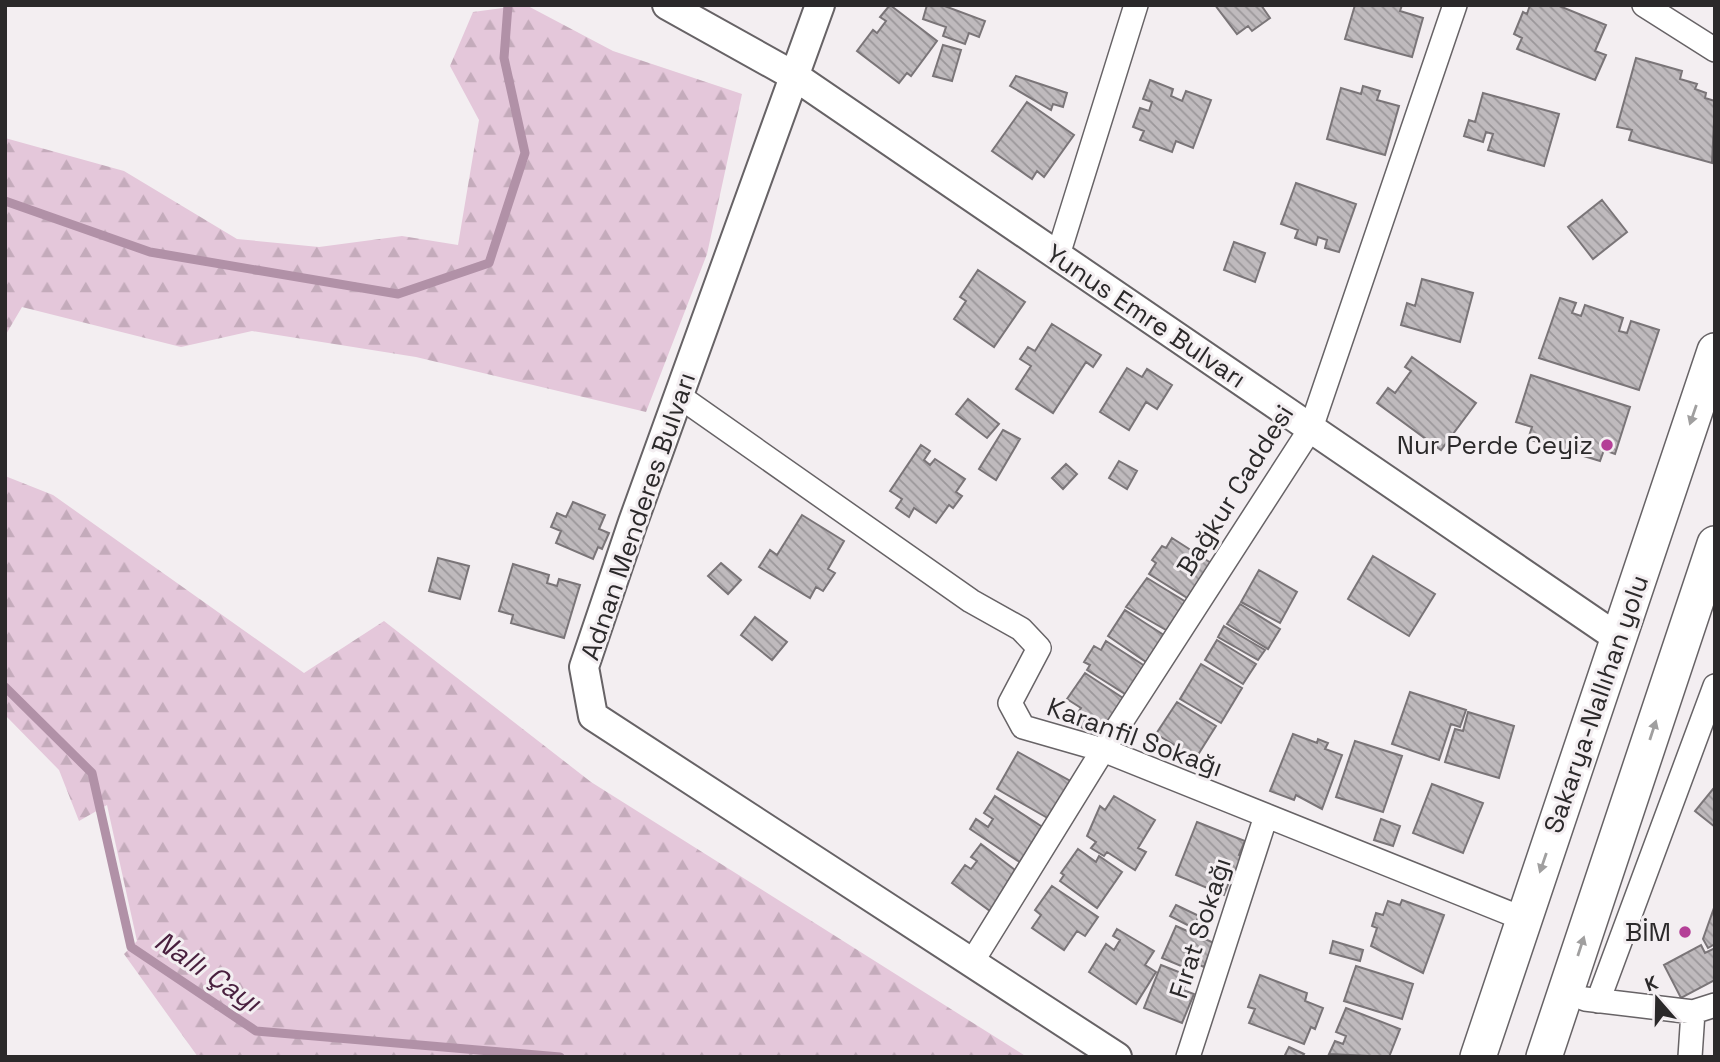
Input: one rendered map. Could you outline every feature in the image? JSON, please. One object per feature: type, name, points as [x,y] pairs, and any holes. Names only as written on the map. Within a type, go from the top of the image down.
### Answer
[{"type":"main road","name":"Sakarya-Nallıhan yolu","points":[[1478,1057],[1715,351]]},
{"type":"main road","points":[[1544,1057],[1715,544]]},
{"type":"street","name":"Yunus Emre Bulvarı","points":[[667,5],[796,77],[1618,638]]},
{"type":"street","name":"Adnan Menderes Bulvarı","points":[[820,5],[584,667],[593,716],[1118,1057]]},
{"type":"street","points":[[1058,255],[1136,5]]},
{"type":"street","name":"Bağkur Caddesi","points":[[972,962],[1103,750],[1311,428],[1455,5]]},
{"type":"street","points":[[1644,5],[1715,50]]},
{"type":"street","name":"Karanfil Sokağı","points":[[680,396],[971,601],[1021,629],[1039,648],[1010,703],[1023,727],[1103,750],[1524,919]]},
{"type":"street","points":[[1598,1001],[1715,686]]},
{"type":"street","name":"Fırat Sokağı","points":[[1188,1057],[1266,816]]},
{"type":"street","points":[[1565,995],[1598,1001],[1704,1008],[1690,1057]]},
{"type":"green space","points":[[526,5],[613,51],[742,94],[707,254],[646,412],[416,357],[252,331],[181,347],[22,307],[5,336],[5,138],[124,171],[237,239],[319,247],[402,236],[458,245],[479,120],[450,66],[473,12]]},
{"type":"green space","points":[[5,476],[53,495],[304,673],[384,621],[591,782],[1027,1057],[198,1057],[124,954],[137,941],[107,805],[79,821],[59,770],[5,715]]},
{"type":"building","points":[[890,5],[937,41],[911,76],[907,73],[899,83],[857,51],[873,30],[877,33],[886,21],[880,17]]},
{"type":"building","points":[[927,5],[942,5],[985,21],[979,37],[969,33],[965,44],[943,36],[946,27],[923,19]]},
{"type":"building","points":[[1215,5],[1261,5],[1270,18],[1252,31],[1248,26],[1237,34]]},
{"type":"building","points":[[1355,5],[1402,5],[1400,11],[1423,18],[1412,57],[1345,39]]},
{"type":"building","points":[[1530,5],[1557,5],[1606,25],[1595,51],[1606,55],[1595,80],[1517,49],[1522,38],[1514,34],[1523,12],[1527,14]]},
{"type":"building","points":[[943,45],[961,50],[952,81],[933,76]]},
{"type":"building","points":[[1636,58],[1682,71],[1680,79],[1697,84],[1695,89],[1706,93],[1705,98],[1715,101],[1712,163],[1629,140],[1632,130],[1617,127]]},
{"type":"building","points":[[1016,76],[1067,93],[1063,107],[1053,104],[1051,110],[1010,86]]},
{"type":"building","points":[[1150,80],[1173,89],[1171,96],[1182,101],[1186,91],[1211,100],[1193,148],[1176,141],[1172,152],[1140,140],[1144,131],[1133,127],[1140,108],[1149,111],[1152,102],[1143,99]]},
{"type":"building","points":[[1363,86],[1380,91],[1377,100],[1399,106],[1385,155],[1327,139],[1341,88],[1361,94]]},
{"type":"building","points":[[1483,93],[1559,114],[1544,166],[1488,150],[1493,134],[1486,132],[1483,142],[1464,136],[1469,120],[1475,122]]},
{"type":"building","points":[[1027,102],[1074,135],[1044,177],[1037,171],[1032,179],[992,151]]},
{"type":"building","points":[[1296,183],[1356,204],[1339,252],[1325,248],[1327,240],[1318,237],[1316,245],[1295,238],[1298,230],[1281,224]]},
{"type":"building","points":[[1602,200],[1627,232],[1593,259],[1568,227]]},
{"type":"building","points":[[1234,242],[1265,253],[1255,282],[1224,270]]},
{"type":"building","points":[[978,270],[1025,302],[994,347],[954,319],[966,301],[960,297]]},
{"type":"building","points":[[1422,279],[1473,293],[1460,342],[1401,325],[1407,303],[1415,306]]},
{"type":"building","points":[[1560,298],[1576,303],[1572,313],[1581,316],[1585,305],[1623,318],[1619,331],[1627,333],[1631,321],[1659,330],[1639,390],[1539,358]]},
{"type":"building","points":[[1052,324],[1101,355],[1093,367],[1086,362],[1053,413],[1016,389],[1031,366],[1020,359],[1028,347],[1035,351]]},
{"type":"building","points":[[1412,357],[1476,403],[1441,450],[1377,403],[1388,388],[1395,393],[1411,371],[1405,367]]},
{"type":"building","points":[[1127,368],[1142,377],[1147,369],[1172,385],[1157,409],[1146,402],[1129,430],[1100,412]]},
{"type":"building","points":[[1531,375],[1630,407],[1615,454],[1604,450],[1600,461],[1528,439],[1532,427],[1516,422]]},
{"type":"building","points":[[968,399],[999,424],[987,438],[956,414]]},
{"type":"building","points":[[1003,430],[1020,439],[996,480],[979,469]]},
{"type":"building","points":[[921,445],[930,451],[924,460],[930,465],[935,459],[965,479],[956,492],[962,496],[953,508],[949,505],[936,523],[914,508],[909,517],[896,508],[902,499],[890,491]]},
{"type":"building","points":[[1119,461],[1137,471],[1127,489],[1109,478]]},
{"type":"building","points":[[1066,464],[1077,474],[1063,489],[1052,478]]},
{"type":"building","points":[[573,502],[605,515],[599,529],[609,533],[602,549],[598,547],[593,559],[556,543],[561,531],[551,527],[557,513],[566,517]]},
{"type":"building","points":[[802,515],[844,541],[828,569],[835,573],[823,591],[816,587],[810,598],[759,567],[770,550],[777,555]]},
{"type":"building","points":[[1172,538],[1211,563],[1189,599],[1149,574],[1156,563],[1152,560],[1162,546],[1166,548]]},
{"type":"building","points":[[1373,556],[1435,594],[1409,636],[1348,599]]},
{"type":"building","points":[[438,558],[469,566],[460,599],[429,591]]},
{"type":"building","points":[[721,563],[741,580],[728,594],[708,576]]},
{"type":"building","points":[[513,564],[549,575],[547,583],[557,586],[559,579],[580,585],[564,638],[511,623],[513,615],[499,611]]},
{"type":"building","points":[[1259,570],[1297,592],[1280,623],[1241,602]]},
{"type":"building","points":[[1147,578],[1191,605],[1173,634],[1126,607]]},
{"type":"building","points":[[1240,604],[1280,629],[1268,649],[1227,624]]},
{"type":"building","points":[[1125,610],[1170,639],[1152,666],[1108,636]]},
{"type":"building","points":[[755,617],[787,642],[772,660],[741,635]]},
{"type":"building","points":[[1224,626],[1265,650],[1258,660],[1218,637]]},
{"type":"building","points":[[1217,640],[1256,664],[1243,684],[1205,660]]},
{"type":"building","points":[[1106,641],[1148,668],[1130,697],[1087,670],[1090,665],[1084,662],[1094,646],[1101,650]]},
{"type":"building","points":[[1201,664],[1242,688],[1221,723],[1180,699]]},
{"type":"building","points":[[1085,673],[1126,700],[1106,730],[1098,725],[1092,734],[1072,721],[1081,708],[1067,699]]},
{"type":"building","points":[[1410,692],[1466,710],[1460,727],[1451,724],[1439,760],[1392,744]]},
{"type":"building","points":[[1177,702],[1216,726],[1196,758],[1156,734]]},
{"type":"building","points":[[1468,712],[1514,726],[1499,778],[1445,762],[1455,729],[1463,731]]},
{"type":"building","points":[[1293,734],[1317,743],[1318,739],[1328,743],[1325,749],[1342,755],[1322,809],[1296,795],[1294,800],[1270,791]]},
{"type":"building","points":[[1355,741],[1402,756],[1383,812],[1336,797]]},
{"type":"building","points":[[1018,752],[1072,782],[1051,820],[997,789]]},
{"type":"building","points":[[1432,784],[1483,803],[1463,853],[1413,833]]},
{"type":"building","points":[[1713,789],[1715,790],[1715,827],[1695,811]]},
{"type":"building","points":[[995,796],[1044,828],[1021,863],[970,829],[976,819],[988,827],[993,819],[984,813]]},
{"type":"building","points":[[1114,796],[1155,820],[1138,848],[1146,852],[1135,870],[1107,852],[1104,856],[1091,848],[1096,842],[1087,836],[1100,806],[1105,810]]},
{"type":"building","points":[[1381,819],[1400,826],[1393,846],[1374,840]]},
{"type":"building","points":[[1197,822],[1245,841],[1239,855],[1246,858],[1237,879],[1231,877],[1224,895],[1176,875]]},
{"type":"building","points":[[981,844],[1019,873],[990,911],[952,883],[965,865],[971,869],[977,861],[971,857]]},
{"type":"building","points":[[1078,849],[1096,862],[1099,856],[1122,872],[1097,908],[1060,881],[1064,875],[1061,873]]},
{"type":"building","points":[[1052,886],[1098,917],[1085,936],[1077,931],[1064,950],[1032,928],[1041,915],[1035,910]]},
{"type":"building","points":[[1402,900],[1444,915],[1423,973],[1371,946],[1377,928],[1372,926],[1376,913],[1383,915],[1388,901],[1400,905]]},
{"type":"building","points":[[1176,905],[1199,916],[1193,928],[1170,916]]},
{"type":"building","points":[[1715,905],[1715,944],[1708,948],[1703,939]]},
{"type":"building","points":[[1176,926],[1214,943],[1204,967],[1197,964],[1193,971],[1162,958]]},
{"type":"building","points":[[1117,929],[1154,951],[1145,965],[1156,972],[1136,1004],[1089,972],[1106,944],[1114,950],[1120,940],[1113,936]]},
{"type":"building","points":[[1333,941],[1363,950],[1360,961],[1330,953]]},
{"type":"building","points":[[1701,945],[1705,953],[1715,948],[1715,980],[1681,998],[1664,965]]},
{"type":"building","points":[[1161,965],[1189,976],[1183,990],[1194,994],[1182,1023],[1144,1008]]},
{"type":"building","points":[[1356,966],[1413,984],[1402,1019],[1344,1001]]},
{"type":"building","points":[[1260,975],[1307,993],[1305,1001],[1323,1008],[1315,1029],[1311,1027],[1304,1044],[1249,1023],[1255,1009],[1248,1007]]},
{"type":"building","points":[[1346,1008],[1400,1029],[1389,1057],[1329,1054],[1335,1041],[1343,1044],[1346,1036],[1336,1032]]},
{"type":"building","points":[[1289,1047],[1304,1054],[1302,1057],[1284,1057]]},
{"type":"waterway","points":[[5,201],[150,252],[398,294],[489,263],[525,153],[504,58],[508,5]]},
{"type":"waterway","name":"Nallı Çayı","points":[[5,687],[92,773],[131,947],[256,1031],[560,1057]]},
{"type":"place","name":"Nur Perde Ceyiz","points":[[1607,445]]},
{"type":"place","name":"BİM","points":[[1685,932]]}]
